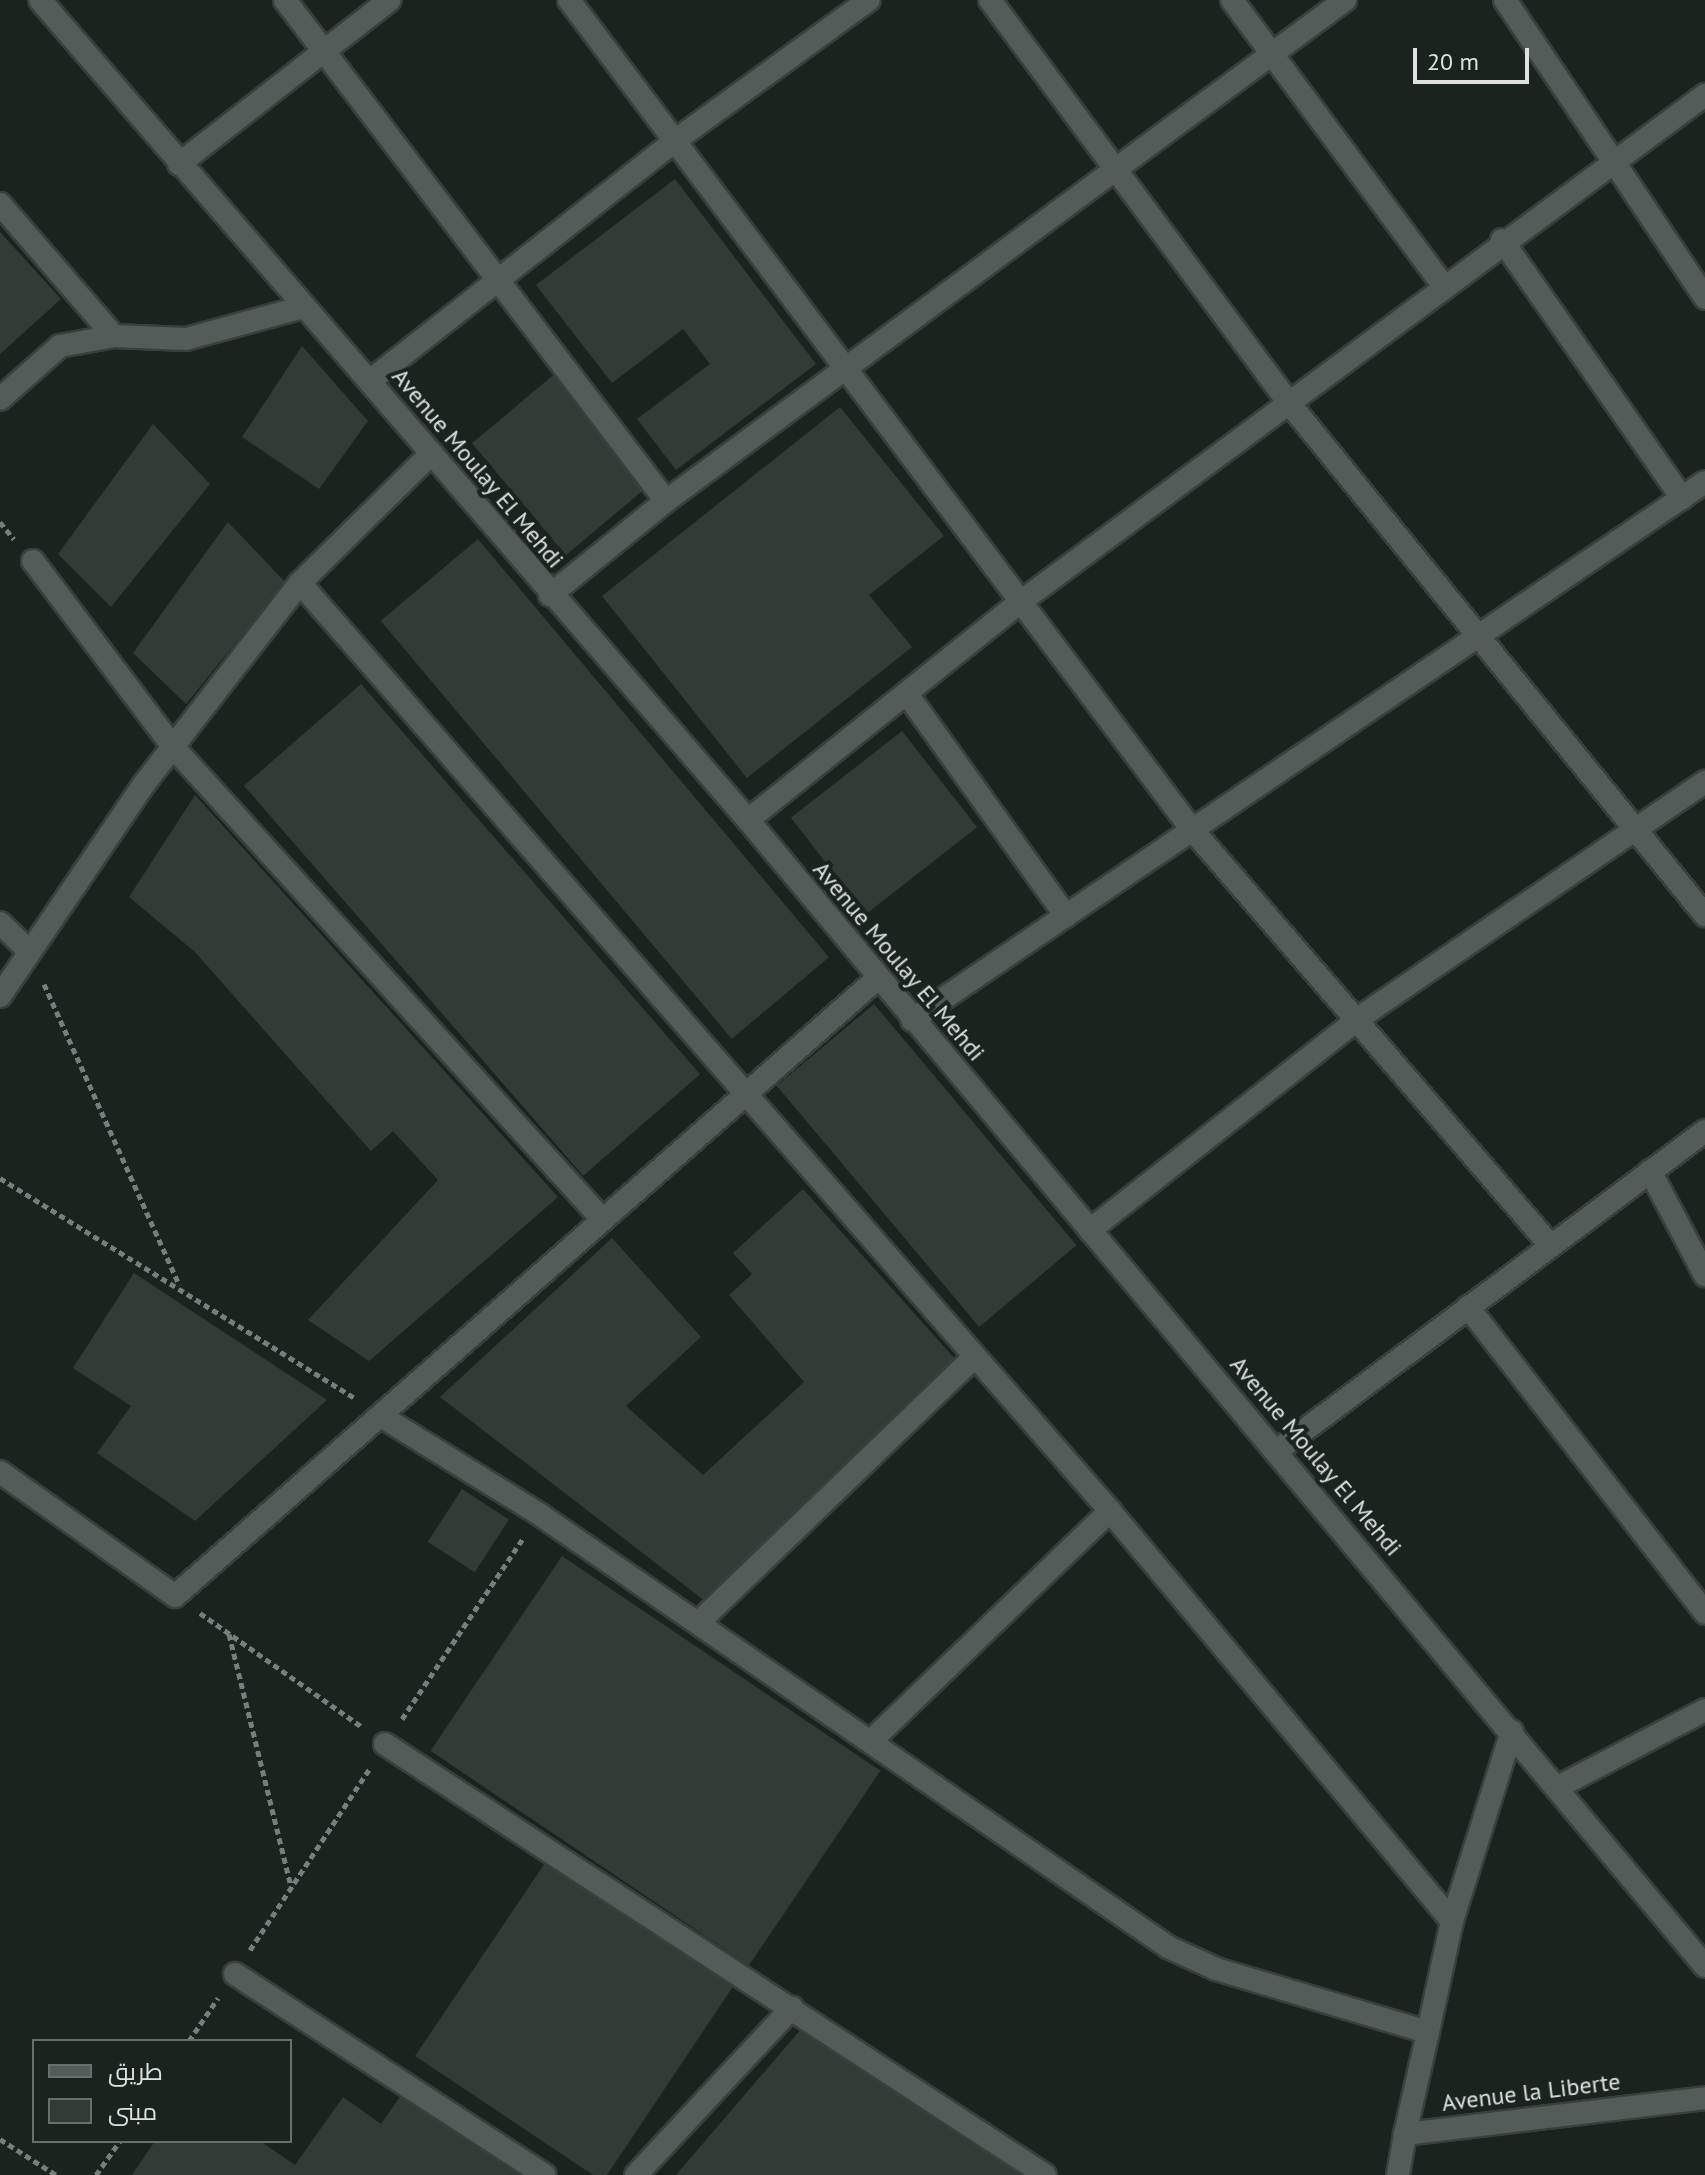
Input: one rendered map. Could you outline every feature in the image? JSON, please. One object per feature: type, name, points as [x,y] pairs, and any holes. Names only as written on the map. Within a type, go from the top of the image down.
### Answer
[{"type":"street","name":"Avenue Moulay El Mehdi","points":[[40,0],[303,307],[371,380],[550,595],[748,820],[912,1020],[1278,1450],[1705,1966]]},
{"type":"street","points":[[285,0],[666,501]]},
{"type":"street","points":[[179,164],[390,0]]},
{"type":"street","points":[[569,0],[843,372],[1190,827],[1359,1018],[1550,1245]]},
{"type":"street","points":[[990,0],[1289,403],[1482,635],[1634,832],[1705,915]]},
{"type":"street","points":[[1232,0],[1442,284]]},
{"type":"street","points":[[550,595],[666,501],[1118,172],[1345,0]]},
{"type":"street","points":[[1505,0],[1705,298]]},
{"type":"street","points":[[371,380],[672,143],[862,2]]},
{"type":"street","points":[[748,820],[1019,603],[1289,403],[1442,284],[1705,95]]},
{"type":"street","points":[[0,204],[114,336]]},
{"type":"street","points":[[1502,240],[1682,498]]},
{"type":"street","points":[[0,399],[60,346],[114,336],[186,339],[303,307]]},
{"type":"street","points":[[0,996],[174,748],[300,583],[432,453]]},
{"type":"street","points":[[912,1020],[1190,827],[1482,635],[1705,482]]},
{"type":"street","points":[[33,561],[174,748],[602,1219]]},
{"type":"street","points":[[300,583],[1110,1511],[1452,1921]]},
{"type":"street","points":[[907,694],[1066,916]]},
{"type":"street","points":[[1090,1230],[1359,1018],[1705,782]]},
{"type":"street","points":[[0,923],[29,951]]},
{"type":"street","points":[[0,1472],[175,1596],[744,1090],[878,978]]},
{"type":"street","points":[[1278,1450],[1705,1131]]},
{"type":"street","points":[[1650,1171],[1705,1275]]},
{"type":"street","points":[[1468,1307],[1705,1613]]},
{"type":"street","points":[[699,1622],[974,1357]]},
{"type":"street","points":[[381,1416],[539,1514],[1190,1958],[1428,2032]]},
{"type":"street","points":[[871,1741],[1110,1511]]},
{"type":"street","points":[[1558,1787],[1705,1710]]},
{"type":"street","points":[[1398,2175],[1452,1921],[1512,1731]]},
{"type":"street","points":[[385,1744],[1045,2175]]},
{"type":"street","points":[[235,1974],[545,2175]]},
{"type":"street","points":[[640,2174],[792,2008]]},
{"type":"street","name":"Avenue la Liberte","points":[[1405,2134],[1705,2098]]},
{"type":"path","points":[[29,951],[179,1286]]},
{"type":"path","points":[[0,1178],[179,1286],[381,1416]]},
{"type":"path","points":[[190,2039],[539,1514]]},
{"type":"path","points":[[175,1596],[385,1744]]},
{"type":"path","points":[[229,1634],[291,1887]]},
{"type":"path","points":[[0,2139],[56,2175]]},
{"type":"path","points":[[96,2175],[119,2143]]},
{"type":"building","points":[[675,179],[816,364],[676,470],[637,419],[710,364],[683,329],[612,383],[536,285]]},
{"type":"building","points":[[0,232],[61,299],[0,354]]},
{"type":"building","points":[[302,346],[368,421],[319,489],[242,437]]},
{"type":"building","points":[[557,372],[651,484],[566,555],[472,443]]},
{"type":"building","points":[[840,407],[944,536],[869,595],[912,647],[747,778],[602,596]]},
{"type":"building","points":[[153,424],[210,484],[111,607],[58,554]]},
{"type":"building","points":[[228,522],[285,582],[186,704],[133,653]]},
{"type":"building","points":[[478,539],[829,957],[732,1039],[381,621]]},
{"type":"building","points":[[361,684],[700,1074],[583,1176],[244,786]]},
{"type":"building","points":[[902,731],[977,827],[866,914],[791,818]]},
{"type":"building","points":[[195,795],[558,1197],[369,1361],[308,1320],[438,1180],[393,1131],[371,1151],[195,952],[129,897]]},
{"type":"building","points":[[874,1004],[1076,1245],[979,1327],[777,1086]]},
{"type":"building","points":[[803,1189],[955,1359],[705,1601],[440,1397],[612,1238],[701,1337],[626,1406],[703,1475],[804,1382],[729,1295],[752,1274],[733,1253]]},
{"type":"building","points":[[134,1273],[327,1400],[195,1521],[97,1453],[131,1406],[73,1368]]},
{"type":"building","points":[[462,1489],[509,1519],[475,1572],[428,1542]]},
{"type":"building","points":[[562,1556],[880,1771],[749,1966],[431,1751]]},
{"type":"building","points":[[549,1857],[736,1982],[607,2175],[593,2175],[415,2056]]},
{"type":"building","points":[[802,2028],[1032,2175],[676,2175]]},
{"type":"building","points":[[404,2091],[525,2175],[132,2175],[154,2143],[263,2143],[295,2165],[343,2097],[381,2124]]}]
